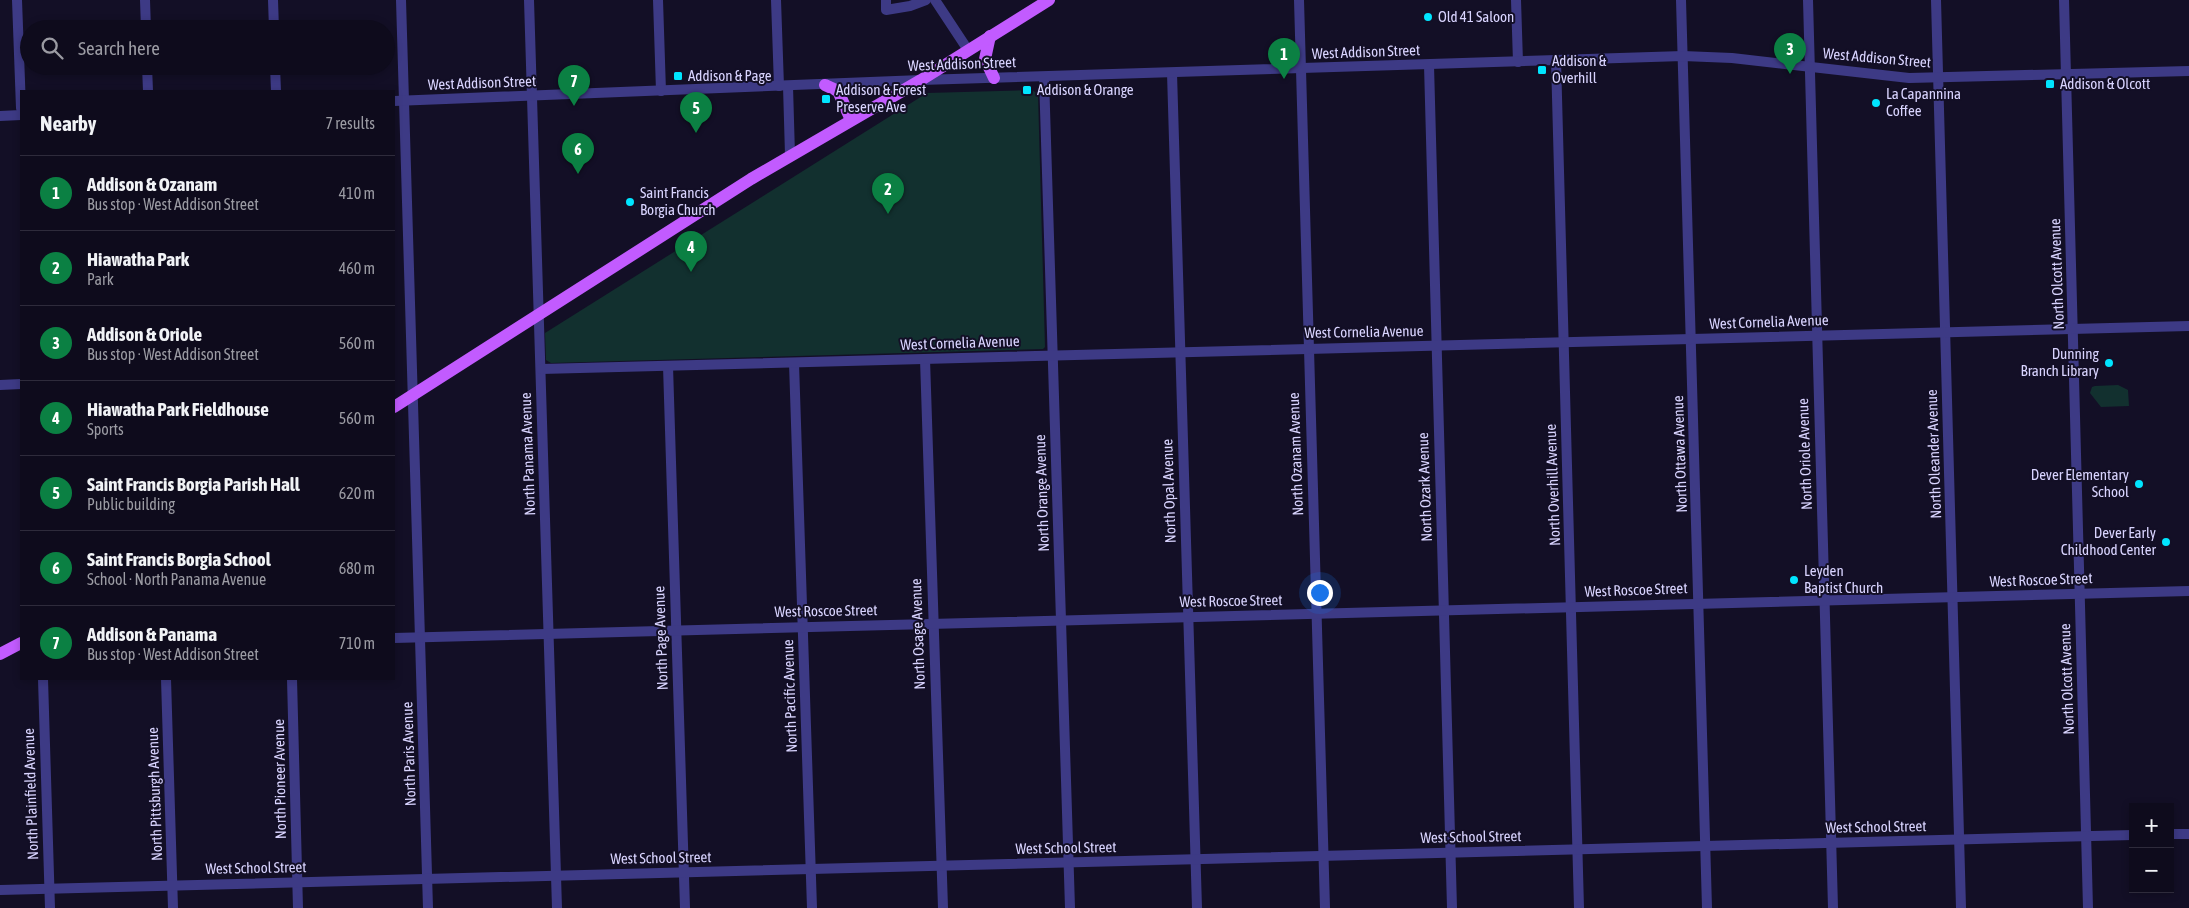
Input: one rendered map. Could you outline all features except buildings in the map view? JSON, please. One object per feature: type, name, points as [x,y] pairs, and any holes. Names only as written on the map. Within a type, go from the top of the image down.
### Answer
[{"type":"main road","points":[[395,406],[790,155],[921,80],[1049,0]]},
{"type":"main road","points":[[990,36],[985,59],[994,78]]},
{"type":"main road","points":[[825,85],[838,91],[851,120]]},
{"type":"main road","points":[[0,654],[20,644]]},
{"type":"street","points":[[17,0],[20,90]]},
{"type":"street","points":[[145,0],[146,20]]},
{"type":"street","points":[[273,0],[274,20]]},
{"type":"street","name":"North Paris Avenue","points":[[401,0],[399,101],[413,395],[428,908]]},
{"type":"street","name":"North Panama Avenue","points":[[530,0],[556,908]]},
{"type":"street","points":[[658,0],[661,91]]},
{"type":"street","points":[[776,0],[790,155]]},
{"type":"street","points":[[886,5],[910,6],[926,0]]},
{"type":"street","points":[[935,0],[968,50]]},
{"type":"street","name":"North Ozanam Avenue","points":[[1299,0],[1325,908]]},
{"type":"street","points":[[1516,0],[1518,62]]},
{"type":"street","name":"North Ottawa Avenue","points":[[1681,0],[1707,908]]},
{"type":"street","name":"North Oriole Avenue","points":[[1808,0],[1833,908]]},
{"type":"street","name":"North Oleander Avenue","points":[[1936,0],[1961,908]]},
{"type":"street","name":"North Olcott Avenue","points":[[2064,0],[2088,908]]},
{"type":"street","name":"West Addison Street","points":[[399,101],[921,80],[1683,56],[1732,58],[1878,75],[1938,78],[2189,71]]},
{"type":"street","name":"North Overhill Avenue","points":[[1556,60],[1579,908]]},
{"type":"street","name":"North Ozark Avenue","points":[[1429,64],[1452,908]]},
{"type":"street","name":"North Opal Avenue","points":[[1172,73],[1197,908]]},
{"type":"street","points":[[147,75],[148,90]]},
{"type":"street","points":[[275,75],[276,90]]},
{"type":"street","name":"North Orange Avenue","points":[[1044,77],[1070,908]]},
{"type":"street","points":[[0,116],[20,115]]},
{"type":"street","name":"West Cornelia Avenue","points":[[541,369],[2189,326]]},
{"type":"street","name":"North Osage Avenue","points":[[924,359],[943,908]]},
{"type":"street","name":"North Pacific Avenue","points":[[794,363],[812,908]]},
{"type":"street","name":"North Page Avenue","points":[[668,366],[685,908]]},
{"type":"street","points":[[0,385],[20,384]]},
{"type":"street","name":"West Roscoe Street","points":[[395,638],[2189,591]]},
{"type":"street","name":"North Plainfield Avenue","points":[[43,680],[50,908]]},
{"type":"street","name":"North Pittsburgh Avenue","points":[[166,680],[173,908]]},
{"type":"street","name":"North Pioneer Avenue","points":[[292,680],[298,908]]},
{"type":"street","points":[[2174,834],[2189,834]]},
{"type":"street","name":"West School Street","points":[[0,890],[2129,835]]},
{"type":"green space","points":[[1032,90],[1038,94],[1045,347],[1043,349],[551,363],[546,360],[545,333],[927,93]]},
{"type":"green space","points":[[2118,385],[2128,390],[2129,406],[2101,407],[2090,393],[2092,387],[2095,386]]},
{"type":"place","name":"Old 41 Saloon","points":[[1428,17]]},
{"type":"place","name":"Addison & Overhill","points":[[1542,70]]},
{"type":"place","name":"Addison & Oriole","points":[[1790,74]]},
{"type":"place","name":"Addison & Page","points":[[678,76]]},
{"type":"place","name":"Addison & Ozanam","points":[[1284,79]]},
{"type":"place","name":"Addison & Olcott","points":[[2050,84]]},
{"type":"place","name":"Addison & Orange","points":[[1027,90]]},
{"type":"place","name":"Addison & Forest Preserve Ave","points":[[826,99]]},
{"type":"place","name":"La Capannina Coffee","points":[[1876,103]]},
{"type":"place","name":"Addison & Panama","points":[[574,106]]},
{"type":"place","name":"Saint Francis Borgia Parish Hall","points":[[696,133]]},
{"type":"place","name":"Saint Francis Borgia School","points":[[578,174]]},
{"type":"place","name":"Saint Francis Borgia Church","points":[[630,202]]},
{"type":"place","name":"Hiawatha Park","points":[[888,214]]},
{"type":"place","name":"Hiawatha Park Fieldhouse","points":[[691,272]]},
{"type":"place","name":"Dunning Branch Library","points":[[2109,363]]},
{"type":"place","name":"Dever Elementary School","points":[[2139,484]]},
{"type":"place","name":"Dever Early Childhood Center","points":[[2166,542]]},
{"type":"place","name":"Leyden Baptist Church","points":[[1794,580]]}]
